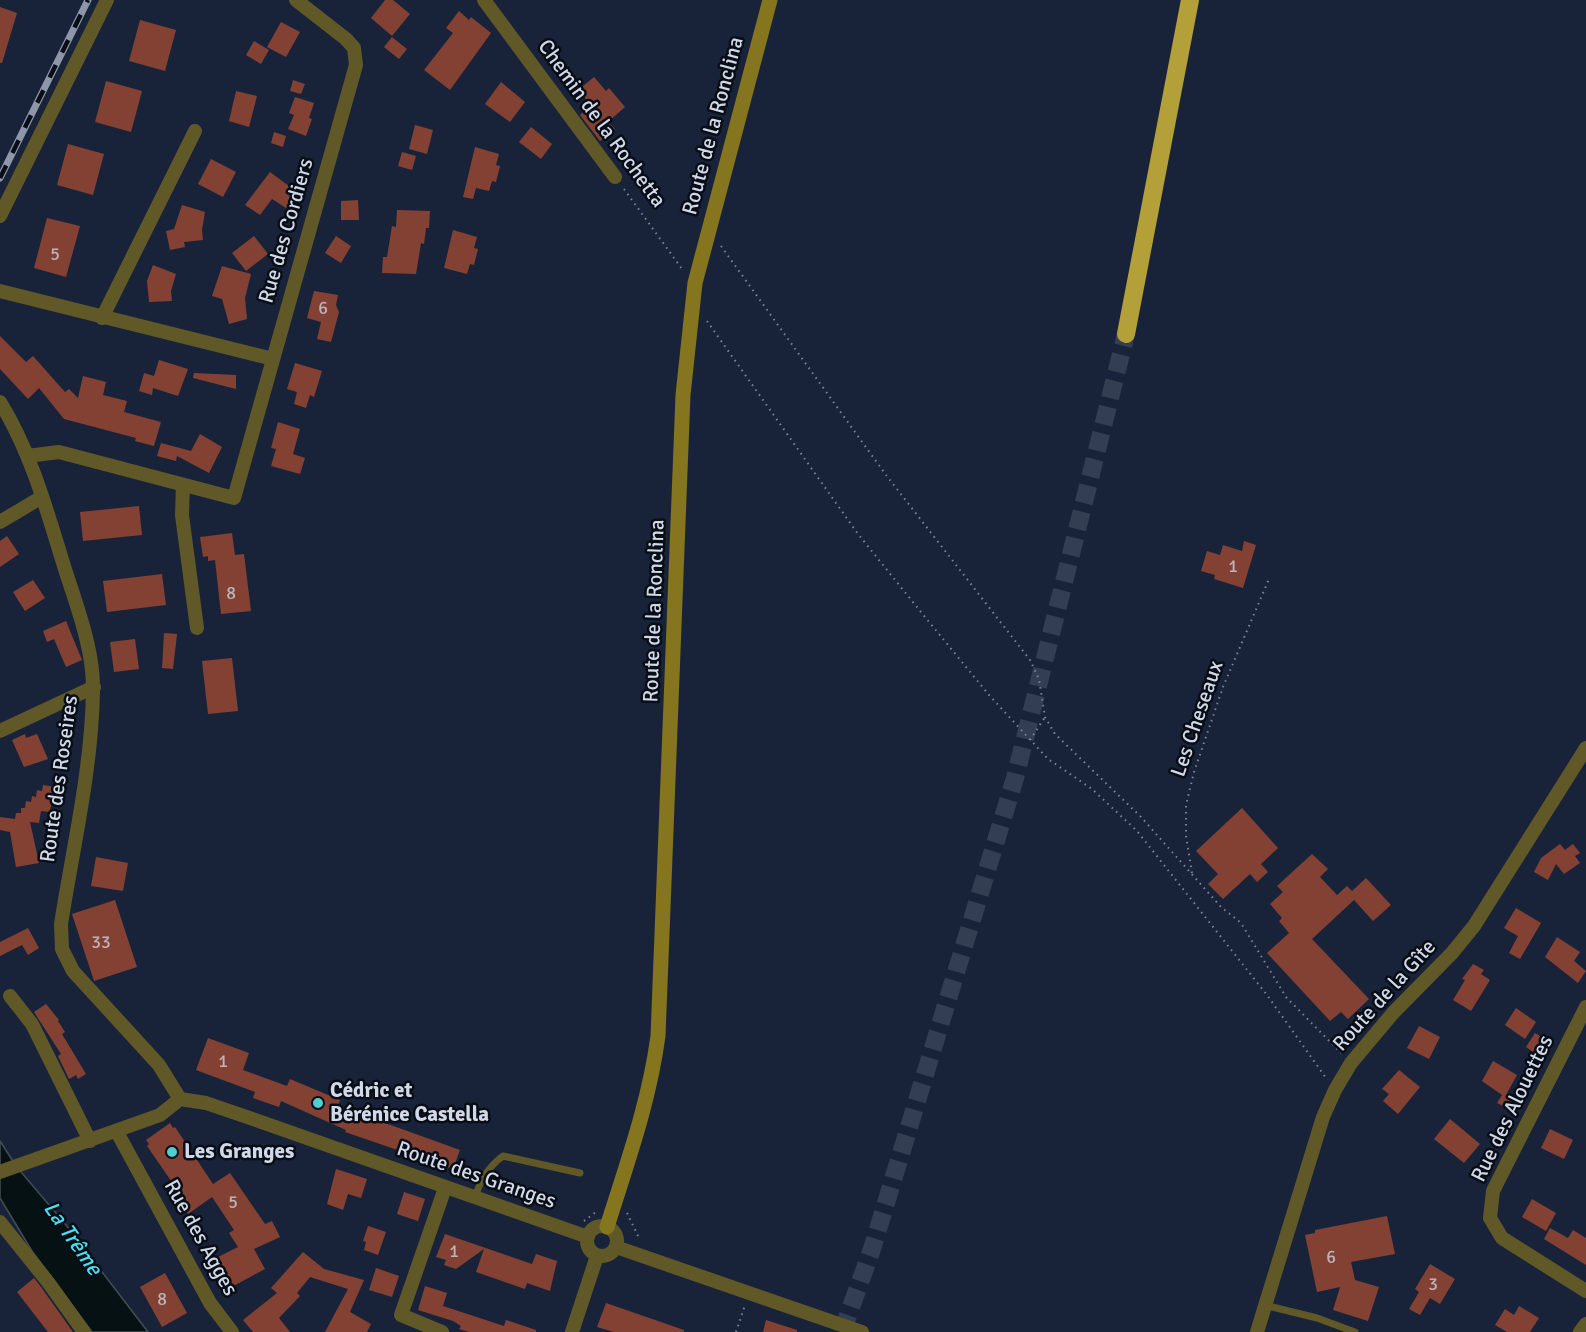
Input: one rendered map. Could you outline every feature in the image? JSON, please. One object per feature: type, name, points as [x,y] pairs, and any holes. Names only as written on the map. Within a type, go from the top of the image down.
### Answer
[{"type":"highway","points":[[1126,334],[1190,0]]},
{"type":"street","points":[[0,216],[107,0]]},
{"type":"street","name":"Rue des Cordiers","points":[[183,485],[234,498],[356,65],[354,48],[346,39],[296,0]]},
{"type":"street","name":"Chemin de la Rochetta","points":[[484,0],[615,177]]},
{"type":"street","name":"Route de la Ronclina","points":[[607,1227],[652,1083],[658,1036],[683,394],[691,309],[706,233],[770,0]]},
{"type":"street","points":[[102,318],[195,131]]},
{"type":"street","points":[[0,291],[273,359]]},
{"type":"street","name":"Route des Roseires","points":[[0,402],[15,426],[42,497],[83,627],[94,687],[88,755],[61,924],[62,949],[73,970],[159,1065],[180,1099]]},
{"type":"street","points":[[27,456],[59,452],[183,485],[182,515],[197,628]]},
{"type":"street","points":[[0,522],[42,497]]},
{"type":"street","points":[[0,731],[94,687]]},
{"type":"street","name":"Route de la Gîte","points":[[1257,1332],[1323,1117],[1335,1090],[1351,1063],[1393,1013],[1452,953],[1474,926],[1586,748]]},
{"type":"street","points":[[10,996],[32,1024],[90,1141]]},
{"type":"street","name":"Rue des Alouettes","points":[[1586,1007],[1493,1191],[1490,1218],[1502,1238],[1586,1291]]},
{"type":"street","points":[[0,1172],[117,1132],[160,1114],[180,1099]]},
{"type":"street","name":"Route des Granges","points":[[180,1099],[206,1103],[247,1116],[588,1237]]},
{"type":"street","name":"Rue des Agges","points":[[117,1132],[210,1303],[232,1332]]},
{"type":"street","points":[[442,1332],[401,1316],[445,1188]]},
{"type":"street","points":[[0,1222],[84,1332]]},
{"type":"street","points":[[607,1227],[616,1234],[616,1246],[609,1255],[597,1256],[590,1250],[588,1237],[595,1228],[607,1227]]},
{"type":"street","points":[[616,1246],[859,1332]]},
{"type":"street","points":[[572,1332],[597,1256]]},
{"type":"street","points":[[1580,1332],[1586,1324]]},
{"type":"lane","points":[[476,1198],[482,1179],[492,1164],[503,1156],[580,1173]]},
{"type":"lane","points":[[1264,1305],[1317,1318],[1355,1332]]},
{"type":"path","name":"Chemin de la Rochetta","points":[[615,177],[670,255],[686,273]]},
{"type":"path","points":[[706,233],[723,247],[886,475],[1030,660],[1039,679],[1045,717],[1055,734],[1141,817],[1221,907],[1240,923],[1286,997],[1351,1063]]},
{"type":"path","points":[[691,309],[700,311],[858,534],[982,686],[1048,759],[1092,789],[1137,831],[1267,995],[1335,1090]]},
{"type":"path","name":"Les Cheseaux","points":[[1193,875],[1186,836],[1186,816],[1194,772],[1222,687],[1269,579]]},
{"type":"path","points":[[1030,740],[1045,717]]},
{"type":"path","points":[[614,1204],[624,1207],[642,1243],[638,1254]]},
{"type":"path","points":[[736,1332],[746,1300]]},
{"type":"water","name":"La Trême","points":[[0,1141],[16,1166],[66,1225],[148,1332],[92,1332],[32,1251],[0,1198]]},
{"type":"building","points":[[385,0],[393,0],[410,14],[392,36],[371,18]]},
{"type":"building","points":[[0,7],[17,13],[2,63],[0,63]]},
{"type":"building","points":[[459,11],[469,20],[471,17],[491,33],[450,90],[424,70],[453,33],[446,28]]},
{"type":"building","points":[[140,20],[176,30],[165,71],[129,61]]},
{"type":"building","points":[[281,22],[300,32],[286,57],[267,47]]},
{"type":"building","points":[[392,37],[407,49],[399,59],[384,47]]},
{"type":"building","points":[[254,41],[269,50],[261,64],[246,55]]},
{"type":"building","points":[[594,77],[606,91],[609,88],[625,107],[608,122],[615,129],[600,141],[580,115],[591,105],[578,90]]},
{"type":"building","points":[[293,80],[305,84],[301,94],[290,91]]},
{"type":"building","points":[[106,81],[142,91],[131,132],[95,122]]},
{"type":"building","points":[[501,82],[525,102],[510,122],[485,104]]},
{"type":"building","points":[[236,91],[257,96],[249,127],[229,121]]},
{"type":"building","points":[[295,97],[314,103],[309,118],[312,119],[306,136],[288,129],[294,115],[289,113]]},
{"type":"building","points":[[415,125],[433,130],[427,154],[409,149]]},
{"type":"building","points":[[531,127],[552,144],[541,159],[519,142]]},
{"type":"building","points":[[274,132],[286,136],[283,147],[271,143]]},
{"type":"building","points":[[68,144],[104,154],[93,195],[57,185]]},
{"type":"building","points":[[475,147],[499,154],[496,165],[500,166],[496,182],[492,181],[489,191],[476,188],[473,199],[463,197]]},
{"type":"building","points":[[402,152],[416,156],[412,170],[398,166]]},
{"type":"building","points":[[211,159],[236,172],[223,197],[198,184]]},
{"type":"building","points":[[270,172],[297,192],[286,208],[272,199],[260,215],[245,205]]},
{"type":"building","points":[[358,200],[359,220],[341,220],[341,201]]},
{"type":"building","points":[[182,205],[205,212],[203,240],[184,242],[185,247],[170,250],[166,231],[174,229]]},
{"type":"building","points":[[397,210],[430,211],[429,228],[426,228],[424,244],[421,243],[416,274],[382,273],[383,257],[387,257],[392,226],[396,227]]},
{"type":"building","points":[[47,218],[80,226],[66,277],[34,268]]},
{"type":"building","points":[[453,230],[477,237],[474,248],[478,249],[474,265],[470,264],[467,274],[444,268]]},
{"type":"building","points":[[254,236],[268,254],[246,271],[232,253]]},
{"type":"building","points":[[336,236],[351,246],[341,263],[325,253]]},
{"type":"building","points":[[153,265],[176,274],[171,291],[172,301],[149,302],[147,281]]},
{"type":"building","points":[[222,266],[251,274],[245,298],[247,319],[229,324],[222,299],[212,296]]},
{"type":"building","points":[[314,291],[338,295],[336,305],[339,312],[331,342],[317,339],[321,322],[307,318]]},
{"type":"building","points":[[0,336],[26,362],[33,356],[65,392],[69,389],[78,398],[83,376],[106,382],[103,395],[127,401],[124,412],[161,422],[154,446],[135,441],[136,438],[64,419],[39,388],[28,399],[0,369]]},
{"type":"building","points":[[159,360],[188,369],[178,396],[153,388],[152,395],[139,391],[144,373],[154,376]]},
{"type":"building","points":[[295,363],[322,371],[314,397],[310,395],[306,408],[294,404],[297,392],[287,389]]},
{"type":"building","points":[[194,373],[236,375],[236,389],[193,378]]},
{"type":"building","points":[[278,422],[300,429],[293,454],[305,458],[300,474],[271,466],[276,449],[271,448]]},
{"type":"building","points":[[200,434],[222,447],[209,473],[177,456],[176,461],[157,456],[161,443],[191,451]]},
{"type":"building","points":[[139,506],[142,535],[83,541],[80,512]]},
{"type":"building","points":[[232,533],[235,555],[244,554],[251,611],[221,614],[215,560],[208,561],[208,556],[203,557],[200,537]]},
{"type":"building","points":[[7,536],[19,554],[0,567],[0,541]]},
{"type":"building","points":[[1244,541],[1256,545],[1243,588],[1214,579],[1215,575],[1201,571],[1207,551],[1220,555],[1223,545],[1242,551]]},
{"type":"building","points":[[162,574],[166,605],[107,612],[103,581]]},
{"type":"building","points":[[33,580],[45,598],[25,611],[13,592]]},
{"type":"building","points":[[66,621],[82,660],[66,667],[54,639],[47,642],[43,631]]},
{"type":"building","points":[[164,633],[177,634],[173,669],[162,668]]},
{"type":"building","points":[[135,639],[139,669],[114,672],[110,642]]},
{"type":"building","points":[[232,658],[238,711],[208,714],[202,661]]},
{"type":"building","points":[[25,734],[26,738],[37,734],[48,759],[24,767],[12,740]]},
{"type":"building","points":[[43,785],[62,788],[60,800],[52,799],[50,812],[41,811],[39,823],[30,822],[39,863],[16,867],[10,832],[0,830],[0,817],[15,819],[16,813],[21,813],[21,808],[25,808],[26,801],[31,802],[32,796],[36,797],[37,790],[42,791]]},
{"type":"building","points":[[1242,808],[1278,848],[1261,864],[1268,872],[1257,882],[1250,874],[1223,899],[1208,884],[1218,874],[1196,851]]},
{"type":"building","points":[[1560,844],[1565,850],[1573,844],[1580,853],[1575,856],[1580,863],[1564,874],[1556,864],[1548,880],[1534,872],[1541,858]]},
{"type":"building","points":[[1312,854],[1328,869],[1320,877],[1337,895],[1347,886],[1352,891],[1366,878],[1391,905],[1373,921],[1354,900],[1312,939],[1369,999],[1348,1019],[1341,1012],[1330,1021],[1267,953],[1289,933],[1279,921],[1282,918],[1270,904],[1283,892],[1277,886]]},
{"type":"building","points":[[96,857],[128,863],[123,891],[91,886]]},
{"type":"building","points":[[115,900],[137,967],[94,981],[72,914]]},
{"type":"building","points":[[1516,908],[1541,923],[1520,959],[1509,953],[1518,936],[1504,928]]},
{"type":"building","points":[[28,928],[39,948],[28,955],[22,945],[0,956],[0,942]]},
{"type":"building","points":[[1557,937],[1580,952],[1574,961],[1586,971],[1578,983],[1545,957]]},
{"type":"building","points":[[1473,964],[1484,970],[1481,974],[1490,980],[1471,1011],[1453,1000],[1465,980],[1462,979]]},
{"type":"building","points":[[46,1004],[59,1020],[65,1032],[62,1034],[86,1074],[78,1079],[76,1075],[69,1079],[58,1056],[61,1054],[34,1012]]},
{"type":"building","points":[[1516,1008],[1536,1022],[1525,1039],[1505,1025]]},
{"type":"building","points":[[1419,1026],[1440,1037],[1429,1059],[1407,1048]]},
{"type":"building","points":[[1535,1033],[1549,1042],[1539,1056],[1526,1047]]},
{"type":"building","points":[[208,1038],[249,1053],[243,1070],[287,1086],[290,1079],[340,1100],[338,1106],[460,1150],[453,1169],[345,1132],[346,1130],[281,1101],[279,1107],[253,1098],[255,1092],[196,1070]]},
{"type":"building","points":[[1493,1061],[1517,1075],[1507,1093],[1517,1099],[1511,1110],[1497,1103],[1502,1095],[1482,1081]]},
{"type":"building","points":[[1399,1070],[1420,1087],[1398,1114],[1383,1101],[1389,1094],[1382,1089]]},
{"type":"building","points":[[1450,1119],[1480,1144],[1464,1163],[1434,1139]]},
{"type":"building","points":[[170,1123],[213,1184],[230,1173],[265,1224],[272,1221],[280,1237],[254,1249],[265,1269],[226,1290],[210,1261],[238,1247],[229,1233],[234,1230],[212,1197],[188,1214],[170,1188],[174,1185],[147,1146],[149,1144],[146,1140]]},
{"type":"building","points":[[1550,1129],[1573,1140],[1564,1159],[1541,1148]]},
{"type":"building","points":[[336,1169],[367,1179],[361,1198],[348,1194],[343,1210],[327,1204]]},
{"type":"building","points":[[404,1192],[425,1199],[418,1221],[397,1214]]},
{"type":"building","points":[[1532,1199],[1556,1213],[1546,1231],[1522,1217]]},
{"type":"building","points":[[1387,1216],[1395,1254],[1351,1262],[1355,1280],[1379,1287],[1368,1321],[1333,1310],[1340,1287],[1317,1292],[1305,1235],[1315,1233],[1315,1230]]},
{"type":"building","points":[[368,1226],[386,1232],[378,1255],[364,1250],[366,1242],[363,1241]]},
{"type":"building","points":[[1550,1228],[1568,1238],[1573,1230],[1586,1238],[1586,1265],[1544,1239]]},
{"type":"building","points":[[445,1234],[532,1264],[536,1254],[557,1261],[550,1291],[527,1283],[525,1289],[476,1272],[484,1249],[456,1269],[444,1265],[446,1260],[436,1257]]},
{"type":"building","points":[[303,1252],[324,1269],[364,1280],[350,1312],[371,1324],[367,1332],[325,1332],[348,1289],[310,1277],[297,1293],[300,1296],[279,1318],[290,1332],[253,1332],[243,1320],[277,1293],[271,1288]]},
{"type":"building","points":[[1430,1264],[1455,1279],[1440,1304],[1430,1298],[1420,1315],[1409,1309],[1419,1292],[1415,1289]]},
{"type":"building","points":[[376,1268],[399,1276],[392,1297],[369,1290]]},
{"type":"building","points":[[165,1273],[187,1313],[162,1327],[140,1287]]},
{"type":"building","points":[[34,1278],[73,1332],[48,1332],[17,1292]]},
{"type":"building","points":[[425,1286],[447,1293],[443,1306],[504,1326],[506,1320],[536,1330],[536,1332],[469,1332],[459,1329],[461,1326],[453,1321],[418,1310]]},
{"type":"building","points":[[606,1303],[684,1330],[684,1332],[614,1332],[597,1327]]},
{"type":"building","points":[[1519,1306],[1539,1318],[1530,1332],[1507,1332],[1495,1325],[1505,1309],[1514,1315]]},
{"type":"building","points":[[766,1320],[797,1330],[797,1332],[763,1332]]},
{"type":"tunnel","points":[[842,1332],[872,1249],[1015,778],[1126,334]]},
{"type":"railway","points":[[0,178],[88,0]]},
{"type":"place","name":"Cédric et Bérénice Castella","points":[[318,1103]]},
{"type":"place","name":"Les Granges","points":[[172,1152]]}]
